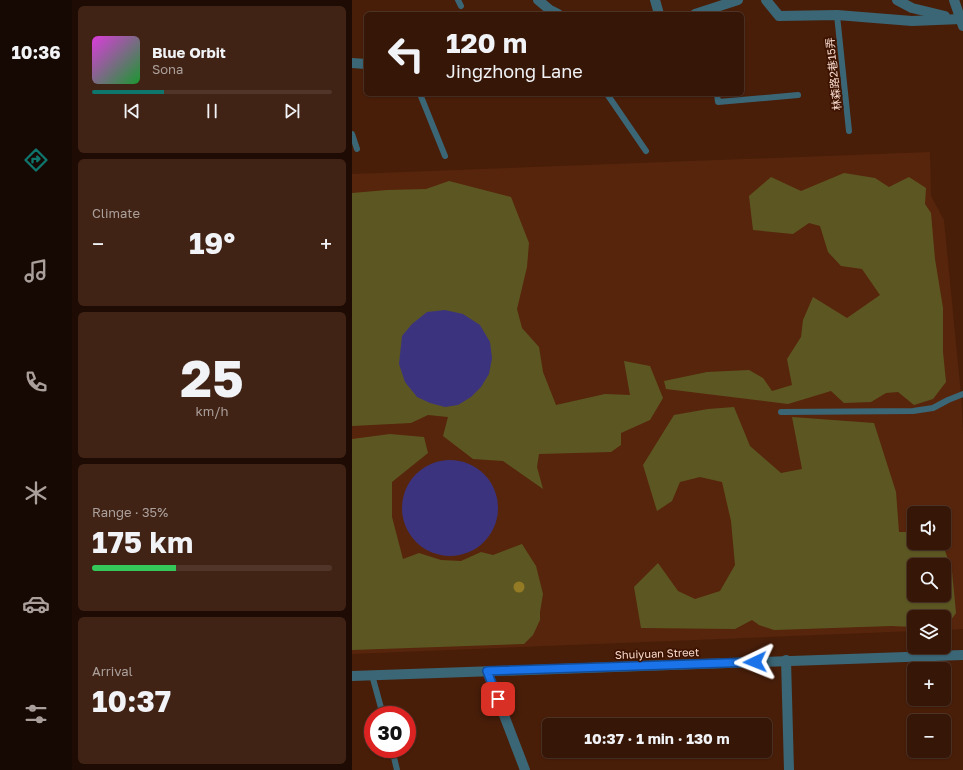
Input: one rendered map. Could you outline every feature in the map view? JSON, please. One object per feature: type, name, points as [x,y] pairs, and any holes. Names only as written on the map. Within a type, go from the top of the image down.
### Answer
[{"type":"street","points":[[538,0],[550,12]]},
{"type":"street","points":[[655,0],[658,12]]},
{"type":"street","points":[[766,0],[779,16],[837,15],[912,21],[962,22]]},
{"type":"street","points":[[897,0],[912,8],[962,22]]},
{"type":"street","points":[[954,0],[962,22]]},
{"type":"street","points":[[703,12],[734,1]]},
{"type":"street","points":[[352,63],[364,64]]},
{"type":"street","name":"Shuiyuan Street","points":[[352,676],[963,655]]},
{"type":"street","points":[[786,660],[789,770]]},
{"type":"street","points":[[487,671],[525,770]]},
{"type":"lane","points":[[458,0],[461,6]]},
{"type":"lane","name":"林森路2巷15弄","points":[[837,15],[849,132]]},
{"type":"lane","points":[[717,96],[718,102],[798,95]]},
{"type":"lane","points":[[421,96],[445,156]]},
{"type":"lane","points":[[608,96],[646,151]]},
{"type":"lane","points":[[352,134],[357,150]]},
{"type":"lane","points":[[781,412],[913,411],[933,408],[963,394]]},
{"type":"lane","points":[[372,675],[381,706]]},
{"type":"lane","points":[[394,758],[397,770]]},
{"type":"shaded area","points":[[930,152],[931,196],[944,220],[961,395],[963,434],[963,629],[951,630],[951,610],[907,610],[907,631],[352,654],[352,174]]},
{"type":"shaded area","points":[[844,173],[875,178],[889,187],[909,177],[926,188],[925,204],[931,213],[935,259],[943,308],[943,352],[946,382],[933,399],[914,405],[898,392],[886,393],[871,402],[844,403],[831,391],[788,404],[666,389],[664,381],[707,372],[749,370],[763,378],[772,391],[792,385],[787,359],[801,337],[803,320],[813,297],[847,318],[880,295],[862,269],[841,266],[828,252],[820,226],[809,223],[793,234],[753,230],[749,196],[771,177],[801,191]]},
{"type":"shaded area","points":[[449,181],[511,197],[529,243],[527,267],[517,309],[522,328],[539,347],[543,372],[556,405],[605,394],[630,395],[624,361],[650,366],[663,398],[650,420],[621,433],[621,445],[611,452],[539,454],[537,467],[543,489],[503,461],[473,459],[443,436],[448,417],[428,415],[411,423],[352,426],[352,193],[426,189]]},
{"type":"shaded area","points":[[445,310],[463,314],[480,325],[490,342],[492,358],[489,374],[481,387],[471,397],[458,405],[445,407],[430,403],[417,397],[405,382],[399,364],[402,336],[412,324],[427,312]]},
{"type":"shaded area","points":[[734,407],[750,446],[781,473],[802,469],[792,417],[874,423],[896,492],[899,532],[907,532],[907,550],[945,550],[948,558],[907,558],[907,602],[951,602],[951,568],[956,613],[951,620],[951,610],[907,610],[907,627],[774,630],[759,625],[752,620],[735,629],[641,628],[634,587],[658,563],[678,591],[695,599],[720,591],[735,565],[731,521],[722,482],[700,477],[680,482],[672,501],[657,511],[643,465],[674,415],[708,409]]},
{"type":"shaded area","points":[[390,434],[424,437],[428,453],[392,482],[392,517],[403,559],[419,553],[441,560],[461,561],[481,552],[493,555],[522,544],[536,566],[543,594],[540,620],[533,635],[524,644],[352,650],[352,439]]},
{"type":"shaded area","points":[[450,460],[468,464],[484,474],[494,490],[498,508],[494,526],[484,542],[468,552],[450,556],[432,552],[416,542],[406,526],[402,508],[406,490],[416,474],[432,464]]},
{"type":"route","points":[[498,699],[487,671],[755,662]]}]
